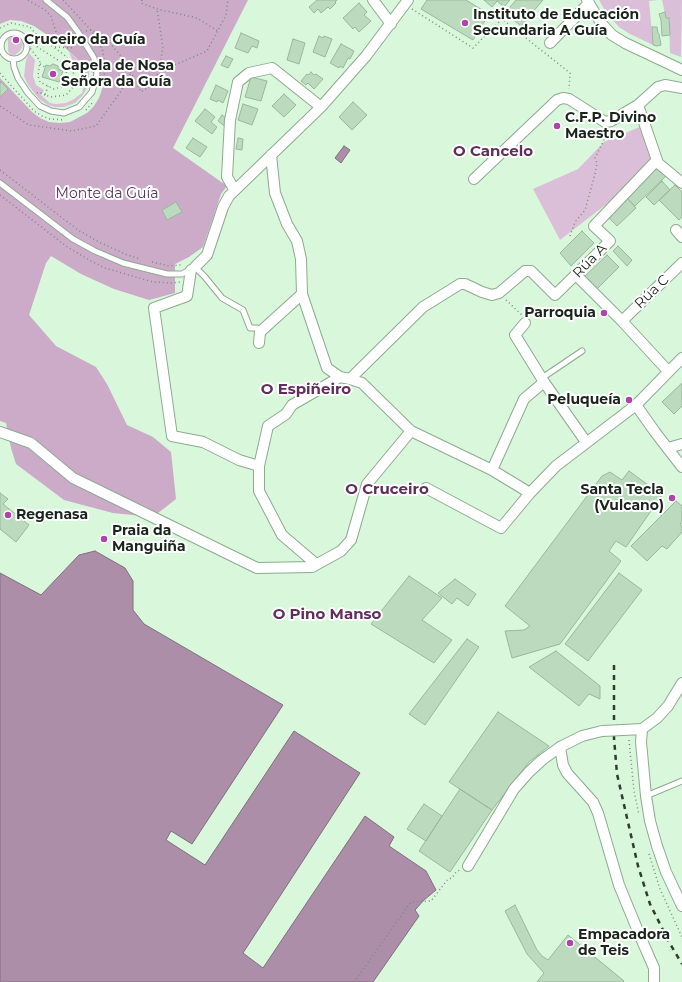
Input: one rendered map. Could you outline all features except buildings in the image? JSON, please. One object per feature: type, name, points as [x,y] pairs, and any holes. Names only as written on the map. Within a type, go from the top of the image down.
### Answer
[{"type":"street","points":[[373,0],[391,24]]},
{"type":"street","points":[[550,43],[588,1],[601,23],[612,35],[625,43],[682,70]]},
{"type":"street","points":[[259,466],[239,460],[203,442],[172,436],[154,308],[187,296],[193,269],[207,255],[223,207],[229,196],[321,107],[366,56],[407,2]]},
{"type":"street","points":[[234,190],[227,177],[230,120],[238,82],[249,72],[272,68],[321,107]]},
{"type":"street","points":[[474,179],[556,100],[563,98],[569,99],[605,122],[611,121],[638,105],[658,87],[665,85],[682,88]]},
{"type":"street","points":[[638,105],[658,163],[682,183]]},
{"type":"street","points":[[272,155],[275,193],[287,224],[297,241],[301,259],[302,294],[327,368],[345,378],[362,383],[411,431],[492,470],[530,494]]},
{"type":"street","name":"Rúa A","points":[[496,294],[525,272],[531,271],[555,294],[610,241],[594,226],[657,160]]},
{"type":"street","name":"Rúa C","points":[[622,321],[682,263]]},
{"type":"street","points":[[576,275],[622,321],[668,371]]},
{"type":"street","points":[[316,564],[282,535],[259,492],[259,466],[268,426],[286,414],[292,405],[345,378],[423,307],[460,284],[465,284],[482,292],[496,294]]},
{"type":"street","points":[[259,343],[260,332],[302,294]]},
{"type":"street","points":[[525,324],[515,334],[543,380],[586,442]]},
{"type":"street","points":[[426,488],[501,528],[556,466],[636,405],[682,358]]},
{"type":"street","points":[[492,470],[524,399],[543,380]]},
{"type":"street","points":[[636,405],[682,467]]},
{"type":"street","points":[[0,432],[31,443],[73,478],[257,568],[312,567],[341,551],[351,540],[367,484],[411,431]]},
{"type":"street","points":[[668,448],[682,444]]},
{"type":"street","points":[[468,866],[514,789],[542,760],[560,747],[582,736],[602,732],[642,729],[657,718],[668,706],[682,683]]},
{"type":"street","points":[[642,729],[641,742],[650,821],[656,846],[666,872],[682,905]]},
{"type":"street","points":[[560,747],[563,765],[567,773],[593,802],[598,813],[619,885],[654,968],[654,982]]},
{"type":"lane","points":[[13,59],[18,78],[28,93],[40,106],[51,111],[64,113],[79,107],[92,92],[97,74],[94,58],[67,17],[46,0]]},
{"type":"lane","points":[[12,32],[24,36],[27,42],[27,47],[24,55],[13,59],[2,53],[2,40],[8,34],[12,32]]},
{"type":"lane","points":[[0,183],[73,239],[95,251],[123,263],[167,274],[182,274],[193,269],[205,277],[222,298],[243,310],[250,328],[257,328],[260,332]]},
{"type":"lane","points":[[543,380],[582,351]]},
{"type":"lane","points":[[646,796],[682,781]]},
{"type":"path","points":[[28,0],[52,16],[56,35],[51,44]]},
{"type":"path","points":[[137,0],[141,3],[157,8],[197,18],[218,31]]},
{"type":"path","points":[[0,106],[29,125],[72,131],[96,126],[121,91],[132,69],[146,61],[170,67],[207,51],[226,15],[228,0]]},
{"type":"path","points":[[407,2],[473,48],[502,18],[570,73],[569,99]]},
{"type":"path","points":[[55,47],[71,48],[75,44],[78,32],[91,30],[104,36],[126,62],[142,92],[156,82],[163,48],[157,8]]},
{"type":"path","points":[[0,28],[11,23],[30,27],[36,34],[67,57],[75,77],[74,86],[66,95],[51,97],[42,94]]},
{"type":"path","points":[[24,36],[31,43],[61,62],[66,70],[67,77],[62,87],[54,89],[40,82],[38,76],[40,61],[30,48],[27,47]]},
{"type":"path","points":[[40,64],[46,67]]},
{"type":"path","points":[[45,95],[48,86]]},
{"type":"path","points":[[570,236],[575,222],[585,210],[597,163],[595,158],[604,140],[605,122]]},
{"type":"path","points":[[496,294],[525,317],[525,324]]},
{"type":"path","points":[[354,982],[411,902],[431,901],[448,879],[452,878],[456,872],[468,866]]},
{"type":"shaded area","points":[[599,0],[658,0],[649,1],[653,45],[619,27],[607,14]]},
{"type":"shaded area","points":[[662,0],[682,0],[681,57],[670,53],[669,18],[666,18]]},
{"type":"shaded area","points":[[14,35],[22,39],[23,43],[19,52],[15,55],[11,55],[8,51],[8,39]]},
{"type":"shaded area","points":[[69,52],[89,69],[89,84],[83,95],[75,103],[64,107],[48,105],[39,99],[28,85],[24,76],[26,60],[29,53],[35,60],[33,76],[36,85],[44,90],[41,95],[50,103],[66,103],[82,93],[85,82],[80,72],[75,67]]},
{"type":"shaded area","points":[[642,126],[656,166],[560,240],[533,189],[578,169],[604,142]]},
{"type":"shaded area","points":[[344,146],[350,150],[341,163],[335,158]]},
{"type":"shaded area","points":[[95,551],[125,568],[133,581],[133,610],[144,624],[283,705],[192,844],[171,831],[166,840],[205,865],[294,731],[360,773],[243,953],[263,968],[365,816],[394,837],[389,846],[426,871],[436,890],[415,910],[419,916],[373,982],[0,982],[0,573],[41,595],[79,555]]},
{"type":"green space","name":"Monte da Guía","points":[[0,0],[248,0],[173,148],[227,186],[221,194],[203,247],[189,257],[175,264],[175,293],[149,300],[114,289],[81,274],[51,256],[46,263],[29,315],[56,346],[96,367],[107,384],[127,425],[153,437],[171,452],[176,499],[153,517],[113,513],[64,500],[16,464],[6,423],[0,421],[0,78],[32,112],[40,118],[49,122],[60,123],[70,122],[87,113],[99,98],[104,83],[63,46],[34,26],[21,21],[10,20],[0,24]]},
{"type":"railway","points":[[614,665],[614,738],[617,774],[638,866],[650,904],[682,964]]},
{"type":"place","name":"Instituto de Educación Secundaria A Guía","points":[[465,23]]},
{"type":"place","name":"Cruceiro da Guía","points":[[16,40]]},
{"type":"place","name":"Capela de Nosa Señora da Guía","points":[[53,74]]},
{"type":"place","name":"C.F.P. Divino Maestro","points":[[557,126]]},
{"type":"place","name":"Parroquia","points":[[604,313]]},
{"type":"place","name":"Peluqueía","points":[[629,400]]},
{"type":"place","name":"Santa Tecla (Vulcano)","points":[[672,498]]},
{"type":"place","name":"Regenasa","points":[[8,515]]},
{"type":"place","name":"Praia da Manguiña","points":[[104,539]]},
{"type":"place","name":"Empacadora de Teis","points":[[570,943]]},
{"type":"district","name":"O Cancelo","points":[[493,152]]},
{"type":"district","name":"O Espiñeiro","points":[[306,390]]},
{"type":"district","name":"O Cruceiro","points":[[387,490]]},
{"type":"district","name":"O Pino Manso","points":[[327,615]]}]
